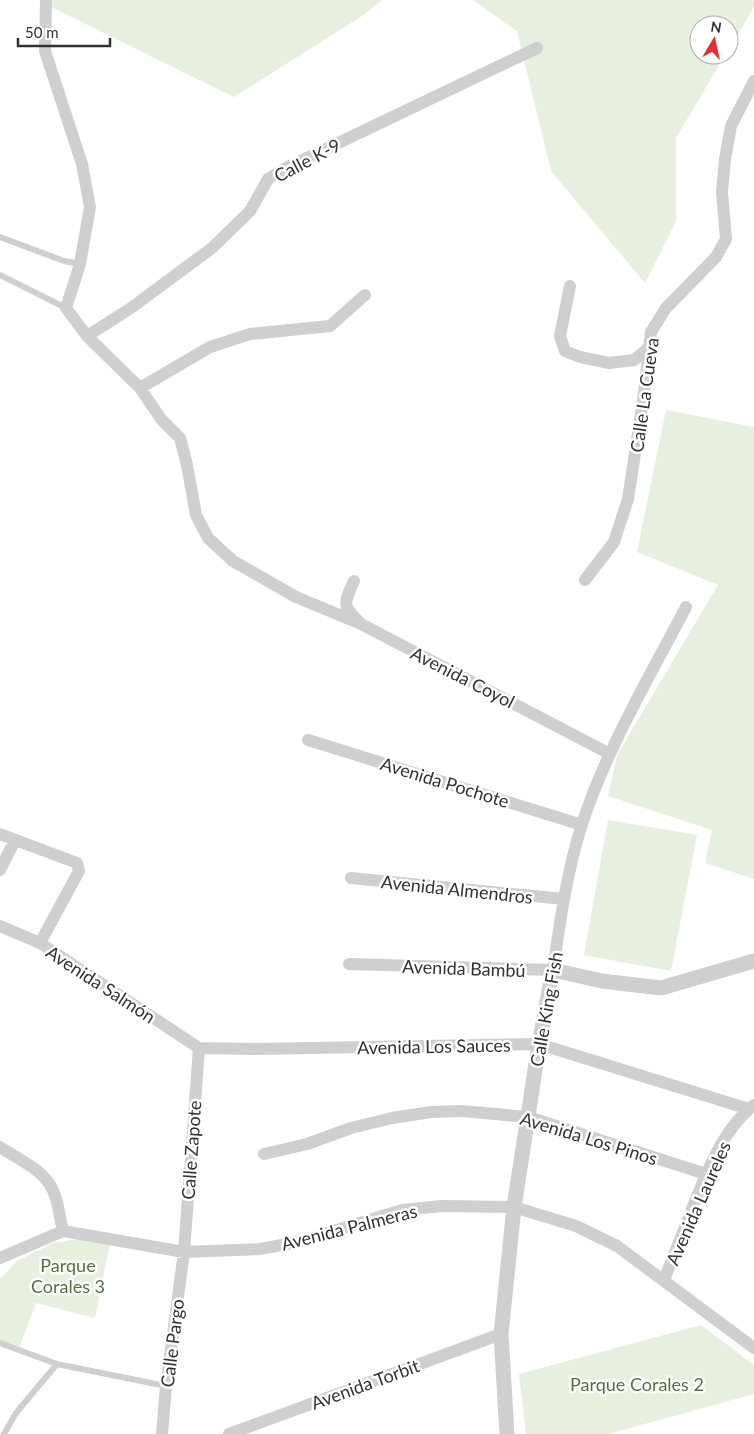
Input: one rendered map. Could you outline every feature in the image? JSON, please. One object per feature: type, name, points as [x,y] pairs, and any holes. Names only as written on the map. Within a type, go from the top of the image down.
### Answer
[{"type":"street","points":[[46,0],[45,51],[82,164],[90,207],[80,264],[66,308],[87,336],[140,388],[161,419],[180,438],[196,515],[208,538],[233,561],[288,592],[361,624]]},
{"type":"street","name":"Calle K-9","points":[[87,336],[131,308],[212,248],[250,211],[268,179],[288,167],[537,48]]},
{"type":"street","name":"Calle La Cueva","points":[[585,580],[614,542],[628,499],[651,332],[666,308],[716,257],[726,239],[722,192],[724,159],[731,126],[754,81]]},
{"type":"street","points":[[570,286],[560,336],[565,351],[580,357],[609,363],[634,360],[650,347]]},
{"type":"street","points":[[140,388],[210,347],[250,334],[330,326],[365,295]]},
{"type":"street","name":"Avenida Coyol","points":[[354,581],[345,601],[347,611],[361,624],[610,754]]},
{"type":"street","name":"Calle King Fish","points":[[508,1434],[500,1334],[514,1207],[564,899],[582,825],[610,754],[686,607]]},
{"type":"street","name":"Avenida Pochote","points":[[308,740],[582,825]]},
{"type":"street","points":[[0,834],[77,863],[79,866],[40,943]]},
{"type":"street","points":[[0,870],[15,840]]},
{"type":"street","name":"Avenida Almendros","points":[[351,878],[564,899]]},
{"type":"street","name":"Avenida Salmón","points":[[0,926],[40,943],[199,1048]]},
{"type":"street","name":"Avenida Bambú","points":[[349,964],[553,970],[602,981],[661,988],[754,961]]},
{"type":"street","name":"Avenida Los Sauces","points":[[199,1048],[254,1049],[539,1044],[751,1107]]},
{"type":"street","name":"Calle Zapote","points":[[184,1252],[199,1048]]},
{"type":"street","name":"Avenida Laureles","points":[[664,1280],[706,1174],[725,1138],[751,1107]]},
{"type":"street","name":"Avenida Los Pinos","points":[[264,1154],[307,1144],[351,1128],[392,1118],[431,1112],[462,1111],[528,1117],[706,1174]]},
{"type":"street","points":[[0,1147],[49,1182],[55,1195],[63,1231],[0,1258]]},
{"type":"street","name":"Avenida Palmeras","points":[[63,1231],[184,1252],[260,1249],[298,1242],[402,1210],[442,1206],[514,1207],[576,1226],[617,1246],[754,1348]]},
{"type":"street","name":"Calle Pargo","points":[[162,1434],[166,1386],[184,1252]]},
{"type":"street","name":"Avenida Torbit","points":[[229,1434],[500,1334]]},
{"type":"lane","points":[[0,237],[64,261],[80,264]]},
{"type":"lane","points":[[1,277],[66,308]]},
{"type":"lane","points":[[0,1343],[57,1364],[166,1386]]},
{"type":"lane","points":[[4,1434],[16,1413],[57,1364]]},
{"type":"green space","points":[[51,0],[382,0],[362,16],[234,97],[51,7]]},
{"type":"green space","points":[[473,0],[754,0],[754,7],[739,32],[739,15],[689,15],[689,65],[719,65],[676,138],[676,221],[645,283],[551,171],[517,31]]},
{"type":"green space","points":[[666,410],[754,427],[754,879],[705,863],[712,830],[608,796],[617,755],[718,585],[637,552]]},
{"type":"green space","points":[[608,820],[697,835],[671,971],[584,955]]},
{"type":"green space","name":"Parque Corales 3","points":[[78,1239],[110,1243],[95,1318],[36,1303],[19,1348],[0,1340],[0,1279],[17,1261],[53,1243]]},
{"type":"green space","name":"Parque Corales 2","points":[[701,1325],[754,1365],[754,1394],[608,1434],[526,1434],[519,1374]]}]
